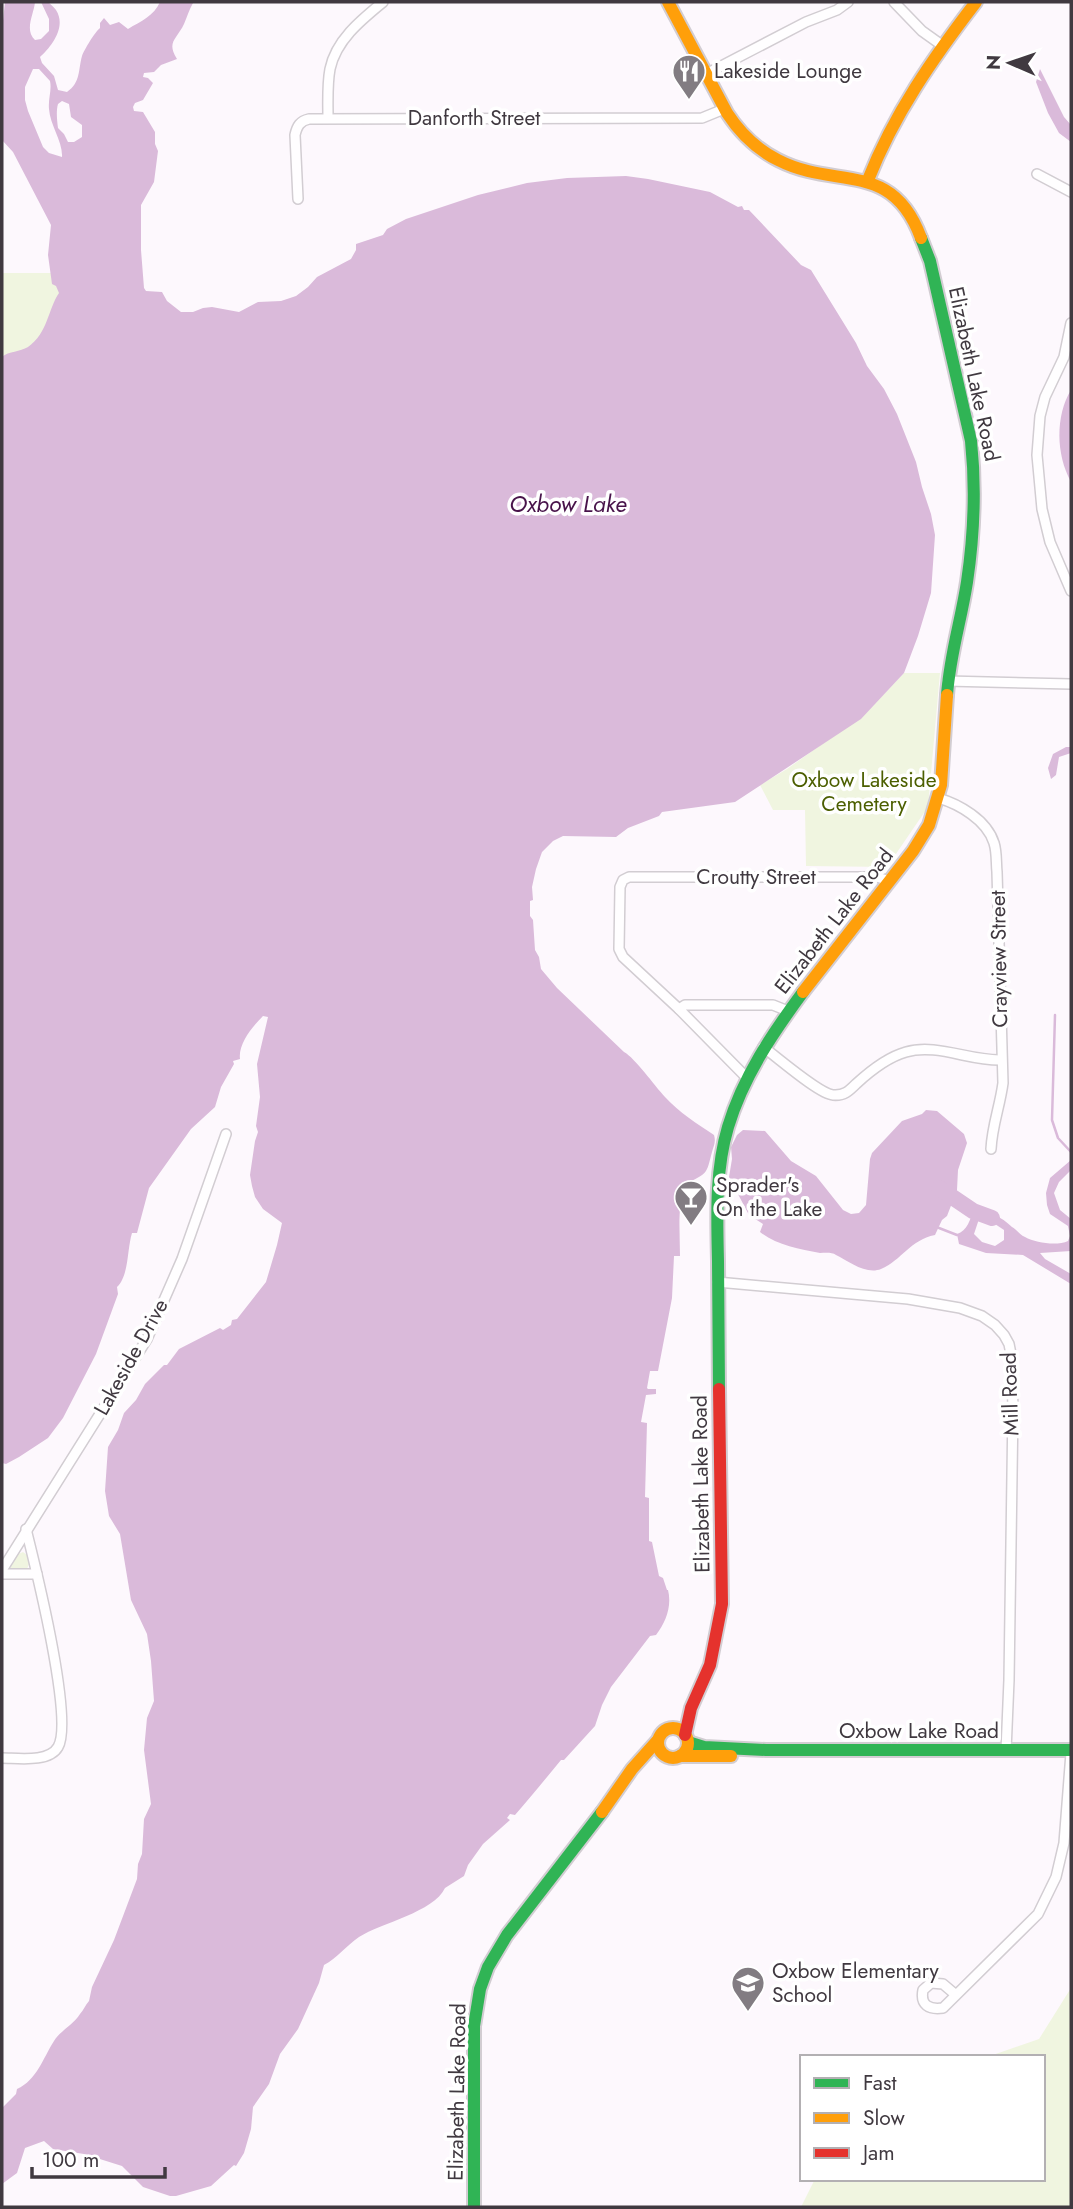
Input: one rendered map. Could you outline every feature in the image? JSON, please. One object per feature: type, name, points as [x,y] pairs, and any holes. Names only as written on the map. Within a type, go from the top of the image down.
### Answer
[{"type":"street","points":[[328,118],[329,77],[338,47],[362,19],[383,2]]},
{"type":"street","name":"Elizabeth Lake Road","points":[[668,2],[724,109],[753,144],[772,157],[801,168],[868,180],[887,189],[913,216],[923,236],[930,261],[971,441],[975,479],[973,535],[966,589],[947,681],[942,772],[938,798],[929,825],[913,851],[763,1047],[746,1077],[730,1119],[719,1164],[717,1282],[722,1595],[718,1632],[710,1662],[688,1718],[686,1739]]},
{"type":"street","points":[[706,74],[848,2]]},
{"type":"street","points":[[894,2],[922,31],[943,46]]},
{"type":"street","points":[[868,180],[893,122],[943,46],[976,2]]},
{"type":"street","name":"Danforth Street","points":[[298,199],[295,135],[298,125],[309,118],[702,118],[724,109]]},
{"type":"street","points":[[1037,174],[1071,192]]},
{"type":"street","points":[[1071,323],[1063,357],[1045,397],[1040,416],[1037,455],[1042,509],[1050,542],[1071,591]]},
{"type":"street","points":[[947,681],[1071,684]]},
{"type":"street","name":"Crayview Street","points":[[938,798],[964,807],[982,824],[994,841],[998,872],[1003,1083],[992,1130],[991,1149]]},
{"type":"street","name":"Croutty Street","points":[[679,1009],[621,953],[620,887],[623,880],[629,877],[877,877],[890,881]]},
{"type":"street","points":[[746,1077],[679,1009],[685,1005],[773,1005],[788,1011]]},
{"type":"street","points":[[763,1047],[823,1092],[836,1096],[849,1092],[864,1077],[905,1052],[926,1049],[1001,1060]]},
{"type":"street","name":"Lakeside Drive","points":[[37,1574],[2,1572],[147,1339],[182,1259],[226,1134]]},
{"type":"street","name":"Mill Road","points":[[717,1282],[908,1299],[960,1308],[982,1316],[1004,1335],[1011,1354],[1013,1407],[1006,1751]]},
{"type":"street","points":[[2,1758],[51,1754],[58,1748],[61,1737],[62,1716],[58,1683],[26,1530]]},
{"type":"street","name":"Elizabeth Lake Road","points":[[671,1728],[681,1716],[695,1681],[710,1662]]},
{"type":"street","points":[[688,1718],[695,1734],[710,1748]]},
{"type":"street","points":[[671,1728],[680,1731],[686,1739],[686,1750],[680,1756],[671,1757],[663,1754],[657,1741],[662,1732],[671,1728]]},
{"type":"street","name":"Oxbow Lake Road","points":[[686,1739],[710,1748],[766,1750],[1071,1751]]},
{"type":"street","name":"Elizabeth Lake Road","points":[[474,2207],[474,2020],[482,1979],[499,1946],[632,1769],[657,1741]]},
{"type":"street","name":"Oxbow Lake Road","points":[[680,1756],[728,1756],[766,1750]]},
{"type":"street","points":[[956,1995],[1038,1914],[1056,1877],[1064,1843],[1071,1751]]},
{"type":"street","name":"Elizabeth Lake Road","points":[[604,1808],[609,1806],[648,1763],[663,1754]]},
{"type":"green space","points":[[2,273],[83,273],[2,397]]},
{"type":"green space","name":"Oxbow Lakeside Cemetery","points":[[904,673],[940,673],[928,807],[887,867],[806,866],[805,810],[773,810],[760,785],[867,712]]},
{"type":"green space","points":[[23,1552],[27,1555],[27,1569],[11,1568],[16,1555]]},
{"type":"green space","points":[[1071,1988],[1071,2207],[801,2207],[814,2181],[1045,2181],[1045,2055],[993,2055],[1039,2039]]},
{"type":"water","name":"Oxbow Lake","points":[[5,2],[35,2],[30,32],[35,40],[41,39],[49,31],[49,19],[41,2],[48,2],[59,16],[59,30],[49,48],[40,57],[54,76],[58,90],[67,92],[77,80],[83,53],[104,18],[110,25],[119,22],[128,29],[151,15],[160,2],[197,2],[193,3],[174,41],[172,48],[177,59],[161,65],[154,72],[144,73],[143,77],[153,83],[143,100],[135,103],[133,107],[134,111],[143,112],[155,132],[158,151],[154,182],[141,205],[144,288],[146,291],[162,292],[167,301],[181,312],[212,307],[239,312],[258,302],[281,301],[296,296],[317,277],[351,259],[356,244],[383,235],[387,229],[406,219],[478,195],[527,183],[567,178],[626,176],[710,192],[738,207],[742,206],[744,210],[749,210],[801,265],[811,270],[867,366],[884,389],[916,462],[935,535],[931,593],[904,673],[861,719],[735,802],[662,812],[659,816],[628,828],[616,837],[563,836],[542,852],[532,887],[533,900],[530,901],[535,950],[541,969],[557,988],[634,1060],[671,1103],[715,1137],[707,1169],[702,1175],[685,1184],[682,1193],[680,1256],[674,1256],[672,1298],[658,1371],[650,1371],[647,1388],[656,1389],[656,1394],[646,1395],[641,1422],[647,1423],[645,1497],[649,1498],[649,1541],[652,1542],[659,1576],[663,1578],[668,1590],[667,1614],[656,1635],[650,1636],[611,1687],[595,1726],[564,1760],[561,1760],[515,1815],[510,1814],[507,1818],[510,1820],[483,1844],[468,1865],[464,1876],[445,1888],[430,1904],[359,1937],[324,1965],[319,1983],[298,2029],[280,2054],[269,2084],[253,2107],[251,2129],[244,2153],[236,2166],[211,2186],[176,2196],[143,2187],[122,2166],[84,2154],[53,2149],[44,2141],[25,2148],[17,2173],[2,2184],[2,2108],[16,2094],[17,2089],[35,2074],[57,2037],[77,2018],[89,2001],[92,1987],[114,1940],[137,1879],[144,1819],[151,1804],[144,1750],[147,1718],[154,1701],[147,1634],[131,1600],[120,1534],[109,1516],[105,1491],[108,1447],[124,1413],[145,1384],[167,1365],[179,1349],[231,1325],[232,1320],[237,1319],[266,1282],[282,1223],[263,1209],[255,1197],[250,1175],[258,1132],[256,1126],[260,1097],[257,1064],[268,1017],[263,1016],[247,1036],[241,1048],[240,1059],[233,1061],[215,1107],[191,1129],[149,1188],[137,1233],[132,1233],[124,1276],[117,1287],[118,1294],[96,1354],[63,1418],[48,1438],[19,1457],[6,1464],[2,1463],[2,357],[25,349],[35,341],[44,328],[59,293],[52,284],[48,255],[51,225],[13,152],[2,140],[2,30]],"holes":[[[33,69],[39,69],[50,81],[50,115],[61,145],[62,157],[49,153],[43,147],[28,111],[25,87]],[[62,101],[69,104],[71,117],[82,125],[82,137],[74,142],[68,142],[58,128],[57,107]]]},
{"type":"water","points":[[1040,69],[1064,117],[1071,125],[1071,142],[1059,133],[1048,113],[1036,82]]},
{"type":"water","points":[[1071,390],[1071,482],[1062,460],[1059,436],[1062,412]]},
{"type":"water","points":[[1071,747],[1071,753],[1059,757],[1056,775],[1051,779],[1048,768],[1053,754]]},
{"type":"water","points":[[926,1110],[937,1111],[964,1134],[967,1143],[958,1170],[957,1190],[947,1216],[935,1235],[919,1241],[881,1269],[863,1269],[833,1253],[796,1248],[766,1236],[760,1232],[763,1224],[749,1215],[729,1177],[731,1147],[737,1135],[743,1130],[765,1131],[791,1161],[816,1176],[843,1210],[851,1214],[859,1213],[866,1205],[872,1153],[902,1121]]},
{"type":"water","points":[[1071,1160],[1071,1170],[1059,1182],[1054,1193],[1060,1210],[1071,1219],[1071,1251],[1040,1253],[1045,1259],[1071,1274],[1071,1284],[1023,1255],[986,1253],[959,1244],[957,1234],[970,1221],[973,1209],[999,1217],[1030,1239],[1052,1244],[1068,1241],[1068,1226],[1050,1214],[1047,1205],[1046,1193],[1050,1178]],"holes":[[[979,1219],[989,1220],[1004,1230],[1004,1240],[995,1246],[982,1242],[974,1234]]]},
{"type":"waterway","points":[[1055,1015],[1052,1120],[1058,1138],[1071,1152]]},
{"type":"waterway","points":[[939,1188],[973,1211],[992,1218]]},
{"type":"waterway","points":[[939,1228],[957,1235]]},
{"type":"traffic: fast","points":[[921,238],[930,261],[973,459],[973,529],[965,596],[947,695]]},
{"type":"traffic: fast","points":[[719,1389],[717,1210],[724,1144],[734,1109],[750,1073],[803,992]]},
{"type":"traffic: fast","points":[[688,1742],[704,1747],[766,1750],[1071,1750]]},
{"type":"traffic: fast","points":[[474,2207],[474,2026],[480,1989],[488,1967],[507,1935],[602,1812]]},
{"type":"traffic: slow","points":[[668,2],[727,113],[749,140],[770,156],[800,169],[878,187],[895,197],[909,213],[921,238]]},
{"type":"traffic: slow","points":[[868,180],[902,109],[976,2]]},
{"type":"traffic: slow","points":[[803,992],[913,851],[929,825],[941,785],[947,695]]},
{"type":"traffic: slow","points":[[673,1728],[679,1729],[687,1737],[688,1743],[687,1749],[679,1757],[673,1758],[667,1757],[659,1749],[658,1743],[659,1737],[667,1729],[673,1728]]},
{"type":"traffic: slow","points":[[602,1812],[632,1769],[657,1741]]},
{"type":"traffic: slow","points":[[680,1756],[731,1756]]},
{"type":"traffic: jam","points":[[685,1735],[691,1708],[710,1665],[722,1604],[719,1389]]},
{"type":"place","name":"Lakeside Lounge","points":[[689,101]]},
{"type":"place","name":"Sprader's On the Lake","points":[[691,1227]]},
{"type":"place","name":"Oxbow Elementary School","points":[[748,2013]]}]
